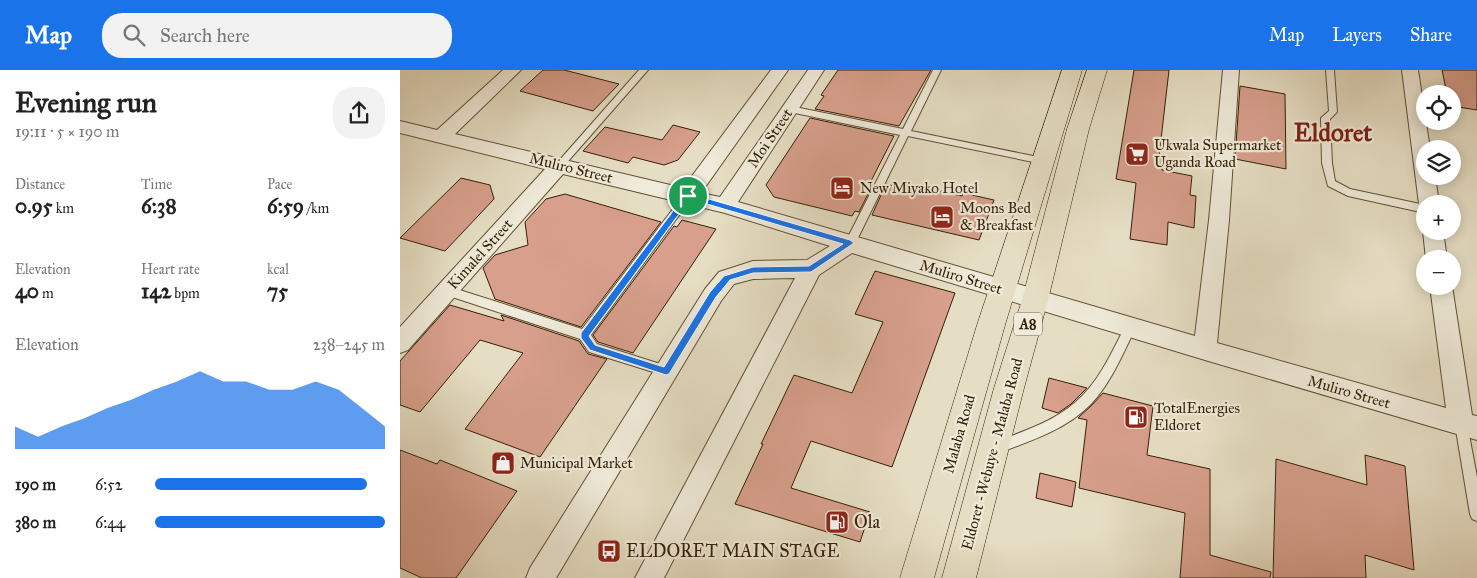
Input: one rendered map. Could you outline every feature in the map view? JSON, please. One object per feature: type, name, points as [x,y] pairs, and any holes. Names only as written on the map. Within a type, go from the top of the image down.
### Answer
[{"type":"highway","name":"A8","points":[[1002,289],[1072,70]]},
{"type":"highway","name":"Eldoret -Webuye - Malaba Road","points":[[959,578],[1035,300],[1078,130],[1097,70]]},
{"type":"highway","name":"Malaba Road","points":[[917,578],[1002,289]]},
{"type":"street","points":[[442,136],[513,70]]},
{"type":"street","name":"Moi Street","points":[[688,196],[780,70]]},
{"type":"street","name":"Moi Street","points":[[725,206],[816,70]]},
{"type":"street","points":[[1205,350],[1219,220],[1231,70]]},
{"type":"street","points":[[1410,70],[1420,140]]},
{"type":"street","name":"Muliro Street","points":[[400,127],[725,206],[1035,300],[1469,426]]},
{"type":"street","name":"Kimalel Street","points":[[400,343],[560,165]]},
{"type":"street","points":[[649,578],[811,269],[850,243]]},
{"type":"street","points":[[540,578],[713,295],[727,278],[753,270],[811,269]]},
{"type":"street","points":[[1443,295],[1469,426]]},
{"type":"lane","points":[[560,165],[644,70]]},
{"type":"lane","points":[[850,243],[938,70]]},
{"type":"lane","points":[[1330,70],[1333,112],[1325,118],[1327,163],[1332,183],[1348,192],[1416,207]]},
{"type":"lane","points":[[790,109],[1043,162]]},
{"type":"lane","points":[[584,336],[688,196]]},
{"type":"lane","points":[[447,290],[584,336],[593,348],[666,371]]},
{"type":"lane","points":[[994,449],[1033,434],[1079,408],[1104,378],[1130,328]]},
{"type":"lane","points":[[1469,426],[1477,514]]},
{"type":"building","points":[[543,70],[564,70],[619,84],[593,111],[520,91]]},
{"type":"building","points":[[838,70],[931,70],[899,126],[815,109],[824,96],[821,95]]},
{"type":"building","points":[[1134,70],[1169,70],[1159,157],[1163,157],[1162,170],[1192,176],[1190,195],[1196,196],[1194,228],[1168,222],[1167,245],[1130,239],[1136,183],[1116,179]]},
{"type":"building","points":[[1442,70],[1477,70],[1477,110],[1461,107],[1461,85],[1445,85]]},
{"type":"building","points":[[1240,86],[1285,94],[1286,169],[1235,159]]},
{"type":"building","points":[[810,118],[894,136],[871,181],[874,182],[859,212],[855,211],[852,216],[774,197],[766,185]]},
{"type":"building","points":[[673,125],[700,132],[678,160],[664,165],[633,157],[628,163],[583,151],[605,127],[662,140]]},
{"type":"building","points":[[461,178],[490,185],[494,199],[445,251],[400,238]]},
{"type":"building","points":[[886,184],[925,193],[927,188],[962,196],[963,193],[994,200],[979,240],[872,215]]},
{"type":"building","points":[[565,194],[661,222],[581,327],[495,299],[483,268],[495,255],[528,245],[525,222],[546,199]]},
{"type":"building","points":[[682,220],[716,229],[633,353],[598,342],[593,335],[674,226],[677,227]]},
{"type":"building","points":[[875,271],[955,293],[892,467],[811,441],[791,488],[870,512],[860,542],[735,504],[794,375],[852,393],[883,322],[855,314]]},
{"type":"building","points":[[450,305],[504,321],[501,315],[579,341],[588,354],[607,359],[540,457],[465,429],[523,353],[480,340],[420,412],[400,405],[400,361]]},
{"type":"building","points":[[1049,378],[1087,388],[1071,404],[1058,413],[1042,408]]},
{"type":"building","points":[[1103,393],[1153,406],[1147,455],[1210,469],[1210,555],[1271,572],[1270,578],[1180,578],[1185,513],[1079,488],[1087,420],[1078,418]]},
{"type":"building","points":[[400,450],[437,464],[440,460],[517,491],[456,578],[422,578],[400,568]]},
{"type":"building","points":[[1365,455],[1405,466],[1414,570],[1365,555],[1366,578],[1273,578],[1276,459],[1367,485]]},
{"type":"building","points":[[1040,473],[1076,482],[1072,507],[1036,498]]},
{"type":"place","name":"Ukwala Supermarket Uganda Road","points":[[1137,154]]},
{"type":"place","name":"New Miyako Hotel","points":[[842,188]]},
{"type":"place","name":"Moons Bed & Breakfast","points":[[942,217]]},
{"type":"place","name":"TotalEnergies Eldoret","points":[[1136,417]]},
{"type":"place","name":"Municipal Market","points":[[503,463]]},
{"type":"place","name":"Ola","points":[[837,522]]},
{"type":"place","name":"ELDORET MAIN STAGE","points":[[609,551]]},
{"type":"district","name":"Eldoret","points":[[1333,132]]},
{"type":"route","points":[[688,196],[850,243],[811,269],[753,270],[727,278],[713,295],[666,371],[593,348],[584,336],[688,196]]}]
